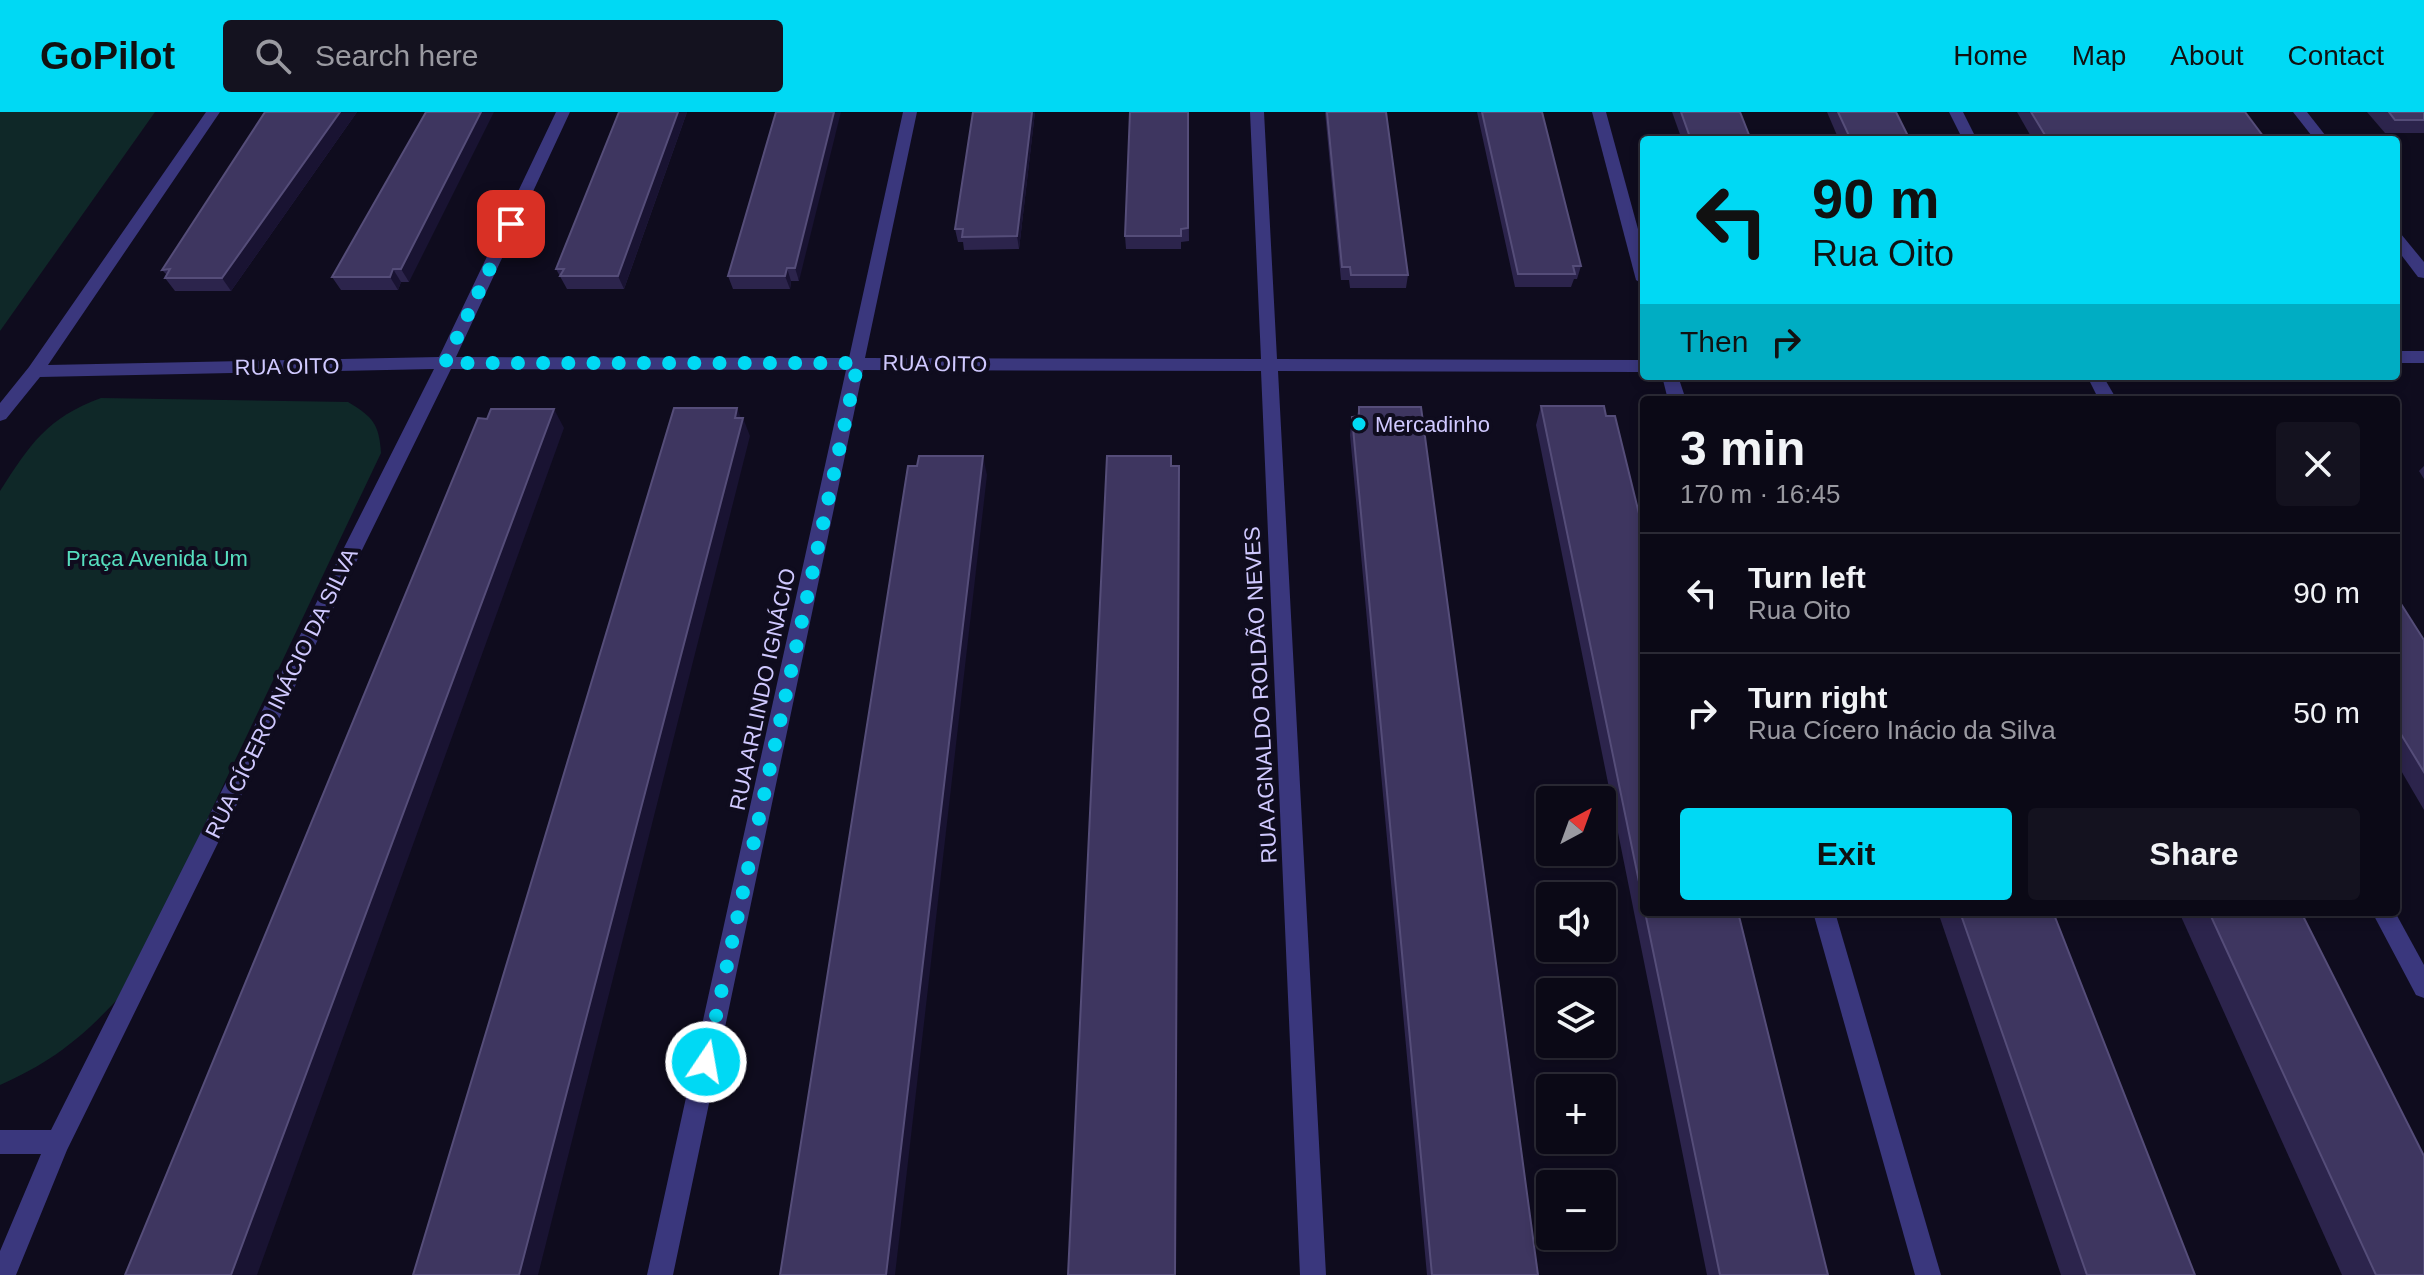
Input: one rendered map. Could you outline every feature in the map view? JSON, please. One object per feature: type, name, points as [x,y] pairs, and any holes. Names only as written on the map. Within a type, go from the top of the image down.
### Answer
[{"type":"street","points":[[0,415],[35,371],[213,112]]},
{"type":"street","name":"RUA CÍCERO INÁCIO DA SILVA","points":[[3,1275],[58,1142],[445,363],[563,112]]},
{"type":"street","name":"RUA ARLINDO IGNÁCIO","points":[[660,1275],[910,112]]},
{"type":"street","name":"RUA AGNALDO ROLDÃO NEVES","points":[[1257,112],[1313,1275]]},
{"type":"street","points":[[1599,112],[1640,265]]},
{"type":"street","points":[[1956,112],[1968,136]]},
{"type":"street","points":[[2300,112],[2319,136]]},
{"type":"street","points":[[2400,242],[2424,273]]},
{"type":"street","points":[[2400,357],[2424,357]]},
{"type":"street","name":"RUA OITO","points":[[35,371],[445,363],[1640,366]]},
{"type":"street","points":[[1825,916],[1928,1275]]},
{"type":"street","points":[[2385,916],[2424,987]]},
{"type":"street","points":[[0,1142],[58,1142]]},
{"type":"green space","points":[[0,112],[155,112],[0,331]]},
{"type":"green space","name":"Praça Avenida Um","points":[[101,398],[348,402],[373,422],[379,435],[381,453],[126,990],[69,1045],[38,1066],[0,1085],[0,491],[42,434],[67,414]]},
{"type":"building","points":[[265,112],[340,112],[222,278],[165,278],[170,269],[162,270]]},
{"type":"building","points":[[426,112],[481,112],[401,269],[393,269],[390,277],[332,277]]},
{"type":"building","points":[[619,112],[678,112],[618,276],[560,276],[564,269],[556,269]]},
{"type":"building","points":[[776,112],[834,112],[795,268],[787,268],[785,276],[728,276]]},
{"type":"building","points":[[973,112],[1032,112],[1017,236],[962,237],[963,229],[955,229]]},
{"type":"building","points":[[1130,112],[1188,112],[1188,228],[1181,229],[1181,236],[1125,236]]},
{"type":"building","points":[[1327,112],[1386,112],[1408,275],[1351,275],[1350,267],[1342,267]]},
{"type":"building","points":[[1482,112],[1542,112],[1581,266],[1573,266],[1575,274],[1518,274]]},
{"type":"building","points":[[1681,112],[1740,112],[1749,136],[1690,136]]},
{"type":"building","points":[[1838,112],[1896,112],[1908,136],[1849,136]]},
{"type":"building","points":[[2031,112],[2245,112],[2263,136],[2046,136]]},
{"type":"building","points":[[2389,112],[2424,112],[2424,120],[2395,120]]},
{"type":"building","points":[[1541,406],[1604,406],[1606,416],[1615,416],[1640,518],[1640,887]]},
{"type":"building","points":[[1359,407],[1421,407],[1538,1275],[1432,1275],[1352,417],[1359,416]]},
{"type":"building","points":[[674,408],[737,408],[735,418],[743,418],[519,1275],[413,1275]]},
{"type":"building","points":[[491,409],[554,409],[231,1275],[125,1275],[478,418],[487,419]]},
{"type":"building","points":[[919,456],[983,456],[886,1275],[780,1275],[908,466],[917,466]]},
{"type":"building","points":[[1107,456],[1171,456],[1171,466],[1179,466],[1175,1275],[1068,1275]]},
{"type":"building","points":[[2400,602],[2424,640],[2424,772],[2400,733]]},
{"type":"building","points":[[1646,916],[1739,916],[1828,1275],[1720,1275]]},
{"type":"building","points":[[1961,916],[2055,916],[2195,1275],[2087,1275]]},
{"type":"building","points":[[2211,916],[2303,916],[2424,1156],[2424,1275],[2376,1275]]},
{"type":"place","name":"Mercadinho","points":[[1359,424]]},
{"type":"route","points":[[511,224],[445,363],[858,363],[706,1062]]}]
